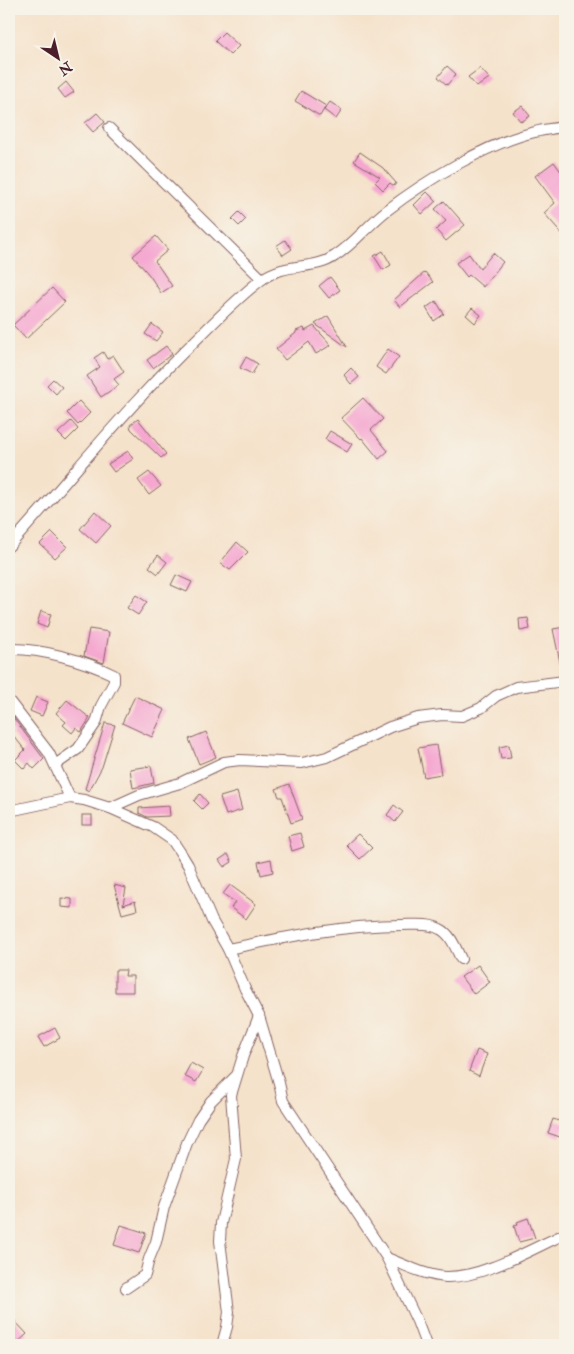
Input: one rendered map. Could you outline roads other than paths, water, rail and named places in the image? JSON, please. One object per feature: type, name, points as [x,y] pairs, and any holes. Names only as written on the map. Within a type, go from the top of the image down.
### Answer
[{"type":"street","points":[[9,546],[120,418],[168,366],[262,279],[273,272],[323,262],[335,256],[385,212],[423,185],[480,153],[535,132],[565,126]]},
{"type":"street","points":[[109,128],[262,279]]},
{"type":"street","points":[[9,649],[26,648],[85,663],[114,674],[114,682],[101,706],[96,723],[78,749],[55,765]]},
{"type":"street","points":[[110,808],[139,795],[180,783],[224,762],[240,760],[302,763],[327,757],[390,727],[418,718],[442,715],[462,716],[480,708],[496,696],[516,687],[565,681]]},
{"type":"street","points":[[9,700],[49,753],[70,798]]},
{"type":"street","points":[[9,811],[70,798],[84,800],[110,808],[153,827],[172,840],[188,864],[212,921],[228,949],[259,1016],[283,1101],[386,1258],[417,1321],[426,1345]]},
{"type":"street","points":[[228,949],[301,934],[369,925],[414,925],[434,926],[442,930],[452,941],[462,959]]},
{"type":"street","points":[[222,1345],[227,1327],[228,1312],[220,1241],[221,1222],[236,1159],[231,1095],[259,1016]]},
{"type":"street","points":[[126,1288],[145,1275],[156,1242],[164,1207],[187,1143],[198,1120],[211,1101],[237,1074]]},
{"type":"street","points":[[386,1258],[411,1269],[444,1277],[469,1275],[565,1234]]}]
